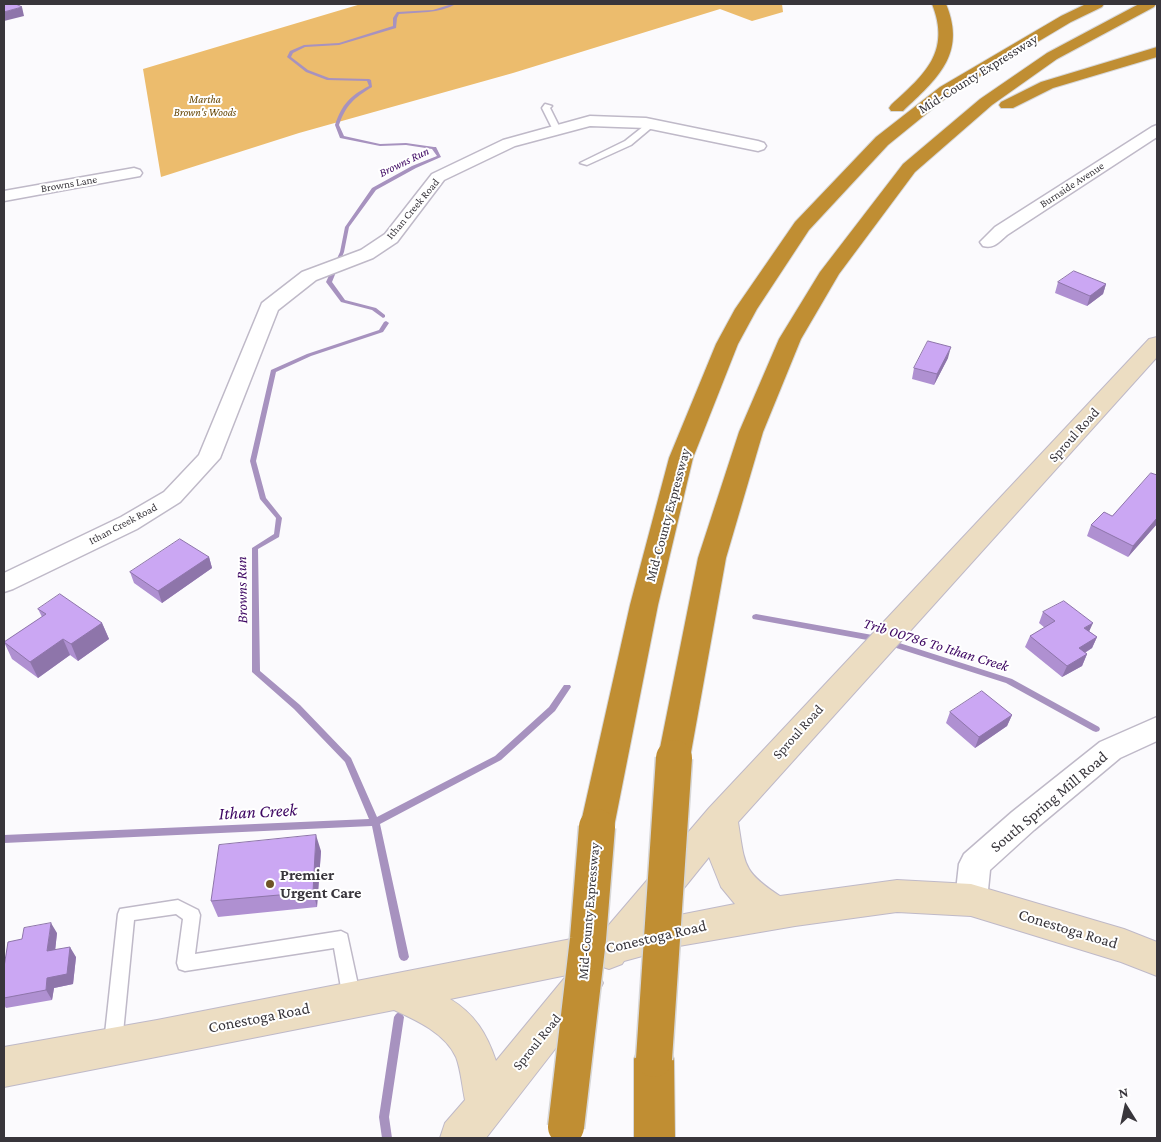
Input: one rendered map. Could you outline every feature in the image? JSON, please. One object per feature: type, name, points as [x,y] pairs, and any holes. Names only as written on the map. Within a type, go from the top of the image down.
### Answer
[{"type":"highway","points":[[802,226],[875,129],[927,80],[942,58],[946,31],[944,12],[939,4]]},
{"type":"highway","name":"Mid-County Expressway","points":[[566,1133],[588,939],[597,828],[644,605],[681,458],[727,344],[746,309],[802,226],[882,141],[946,90],[1097,4]]},
{"type":"highway","name":"Mid-County Expressway","points":[[655,1138],[654,1060],[662,910],[674,758],[712,558],[751,432],[790,339],[830,272],[909,168],[986,102],[1052,56],[1149,4]]},
{"type":"highway","points":[[909,168],[980,119],[1035,90],[1068,77],[1157,52]]},
{"type":"main road","name":"Sproul Road","points":[[460,1138],[613,947],[721,818],[829,698],[904,620],[1157,344]]},
{"type":"main road","points":[[721,818],[727,857],[733,876],[748,892],[775,913]]},
{"type":"main road","name":"Conestoga Road","points":[[4,1067],[352,1000],[613,947],[679,930],[775,913],[897,896],[971,900],[1124,946],[1157,959]]},
{"type":"main road","points":[[394,991],[437,1012],[458,1028],[471,1046],[478,1066],[486,1107]]},
{"type":"street","name":"Ithan Creek Road","points":[[4,583],[129,523],[172,497],[209,458],[269,307],[309,276],[367,254],[391,238],[438,177],[509,143],[590,121],[652,124],[758,146]]},
{"type":"street","name":"Burnside Avenue","points":[[988,242],[1001,231],[1157,130]]},
{"type":"street","name":"Browns Lane","points":[[4,196],[134,173]]},
{"type":"street","name":"South Spring Mill Road","points":[[971,900],[975,864],[1023,821],[1110,750],[1157,728]]},
{"type":"lane","points":[[548,106],[546,108],[557,130]]},
{"type":"lane","points":[[584,163],[628,142],[652,124]]},
{"type":"lane","points":[[113,1047],[126,914],[178,907],[192,915],[185,963],[341,939],[352,1000]]},
{"type":"green space","name":"Martha Brown's Woods","points":[[361,4],[782,4],[783,12],[752,21],[720,9],[513,73],[299,133],[161,177],[143,69]]},
{"type":"building","points":[[4,4],[16,4],[22,7],[4,12]]},
{"type":"building","points":[[1074,271],[1106,284],[1090,296],[1058,282]]},
{"type":"building","points":[[928,341],[951,347],[937,374],[914,368]]},
{"type":"building","points":[[1151,473],[1157,475],[1157,518],[1133,546],[1091,525],[1104,512],[1112,516]]},
{"type":"building","points":[[180,539],[209,557],[158,591],[130,572]]},
{"type":"building","points":[[60,594],[102,623],[71,644],[63,639],[30,662],[4,642],[46,614],[38,609]]},
{"type":"building","points":[[1064,601],[1093,623],[1084,628],[1097,637],[1079,648],[1087,654],[1067,666],[1030,636],[1055,621],[1043,612]]},
{"type":"building","points":[[982,691],[1012,715],[979,737],[950,712]]},
{"type":"building","name":"Premier Urgent Care","points":[[316,835],[313,892],[211,901],[219,845]]},
{"type":"building","points":[[51,923],[47,951],[70,947],[67,974],[47,978],[46,990],[4,998],[4,967],[8,942],[22,939],[24,928]]},
{"type":"waterway","name":"Browns Run","points":[[383,316],[374,309],[343,301],[329,282],[342,252],[347,227],[374,189],[414,167],[439,157],[434,148],[406,144],[380,145],[342,137],[337,125],[343,111],[354,97],[371,86],[369,80],[328,79],[307,71],[289,57],[291,52],[304,46],[339,44],[395,27],[395,18],[398,13],[433,11],[454,4]]},
{"type":"waterway","name":"Browns Run","points":[[375,822],[348,760],[297,707],[256,672],[255,548],[277,535],[279,518],[263,499],[253,461],[273,371],[309,355],[381,331],[386,323]]},
{"type":"waterway","name":"Trib 00786 To Ithan Creek","points":[[756,617],[878,639]]},
{"type":"waterway","name":"Trib 00786 To Ithan Creek","points":[[890,643],[1009,681],[1096,729]]},
{"type":"waterway","name":"Trib 00786 To Ithan Creek","points":[[375,822],[498,758],[552,709],[567,687]]},
{"type":"waterway","name":"Ithan Creek","points":[[4,839],[375,822]]},
{"type":"waterway","name":"Ithan Creek","points":[[375,822],[404,957]]},
{"type":"waterway","name":"Ithan Creek","points":[[387,1138],[384,1117],[399,1017]]},
{"type":"place","name":"Premier Urgent Care","points":[[270,884]]}]
